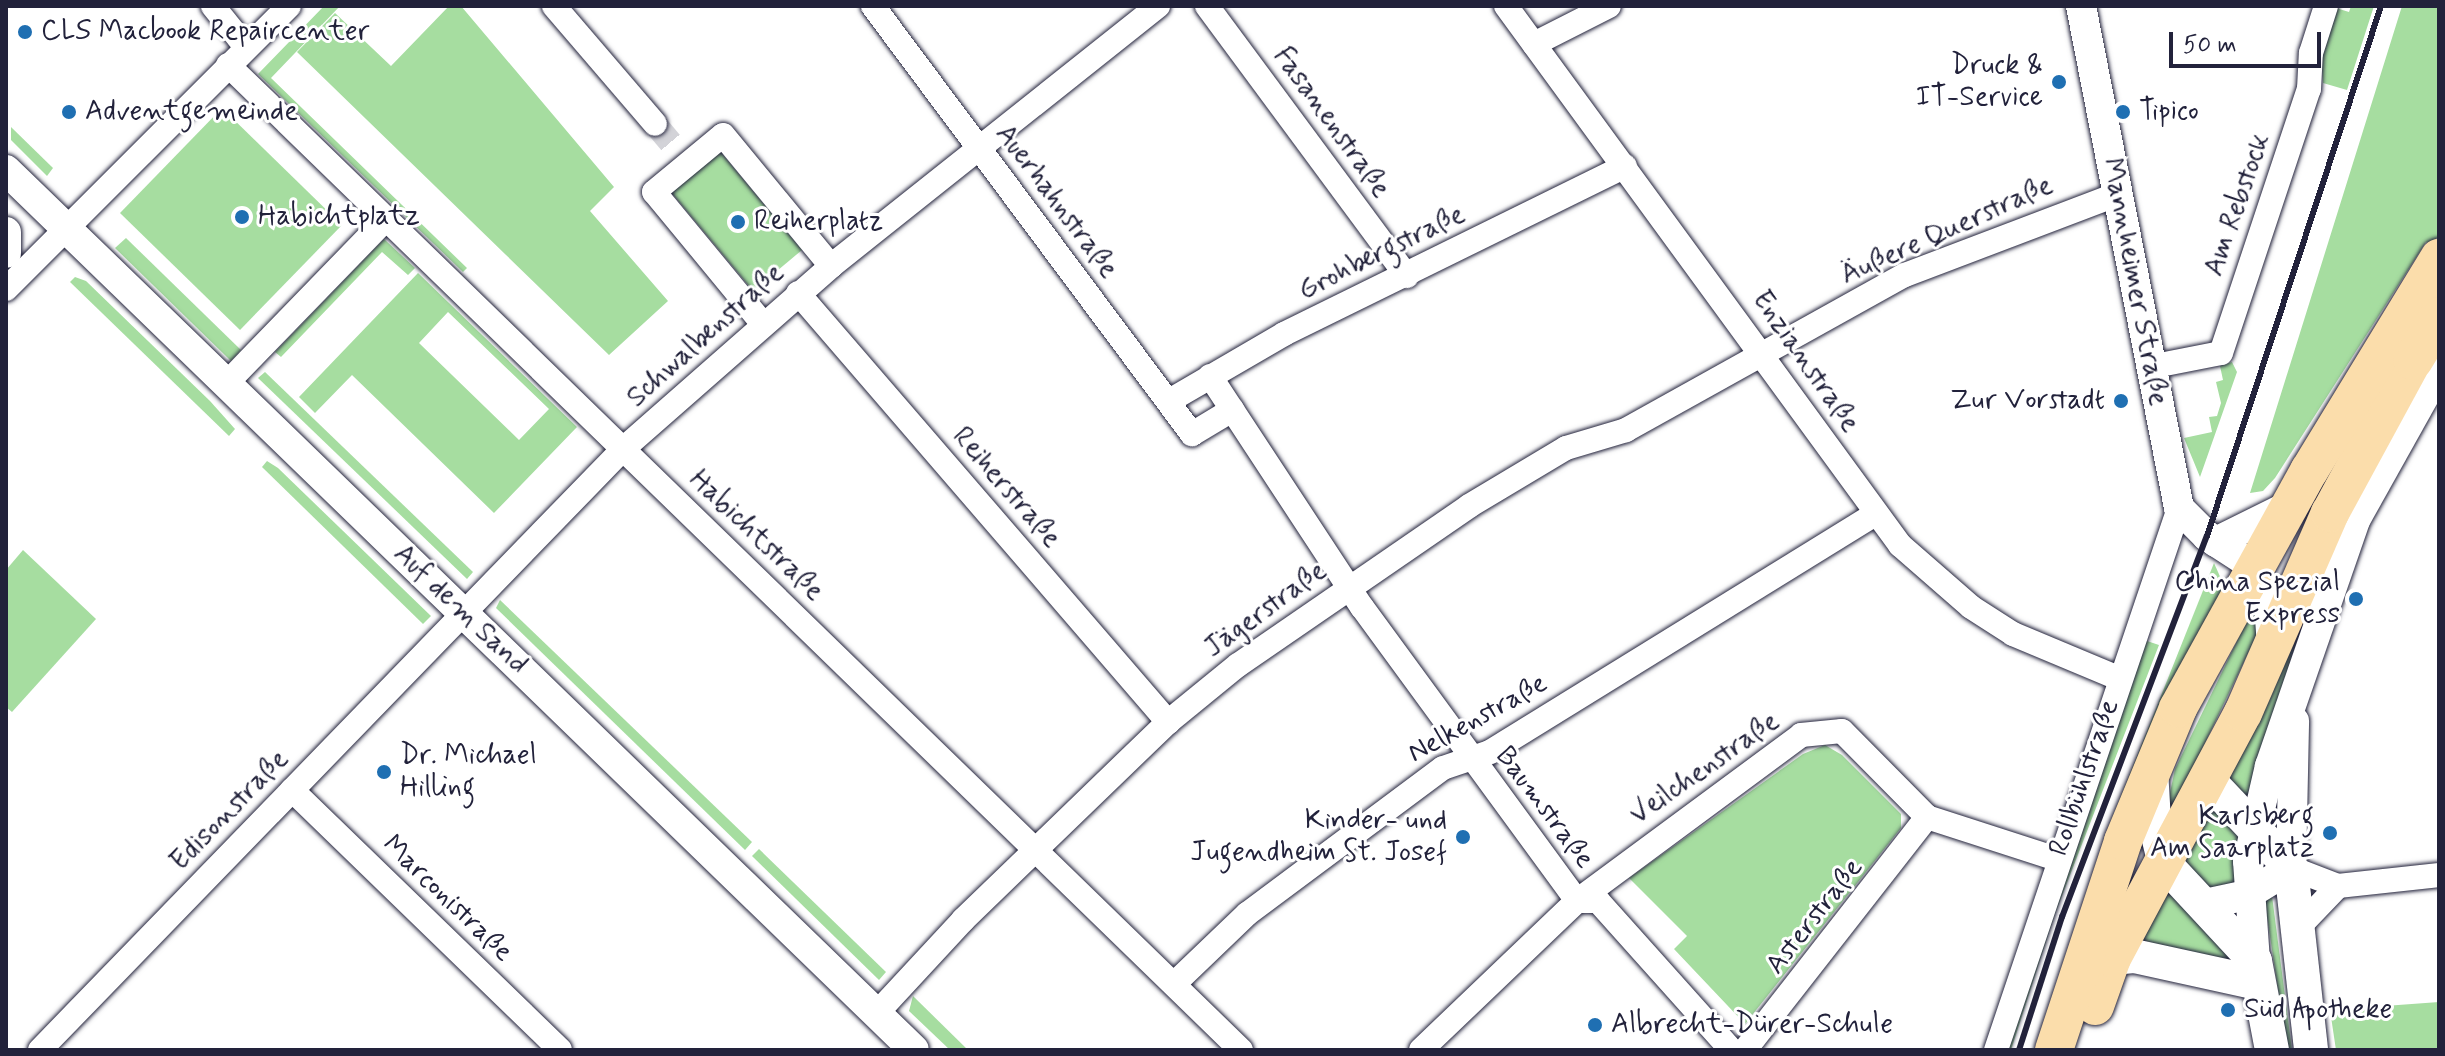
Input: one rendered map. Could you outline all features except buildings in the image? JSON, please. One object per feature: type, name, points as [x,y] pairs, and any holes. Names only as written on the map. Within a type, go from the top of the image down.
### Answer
[{"type":"highway","points":[[2426,365],[2439,317]]},
{"type":"main road","name":"Rollbühlstraße","points":[[2054,1050],[2151,770],[2233,604],[2439,258]]},
{"type":"main road","points":[[2080,1050],[2112,958],[2210,782],[2330,513],[2426,365]]},
{"type":"main road","points":[[2151,770],[2154,820],[2165,864],[2205,904],[2256,972],[2272,1050]]},
{"type":"main road","points":[[2210,782],[2291,868],[2311,1050]]},
{"type":"main road","points":[[2112,958],[2134,956],[2256,972]]},
{"type":"street","points":[[213,6],[246,47]]},
{"type":"street","points":[[6,289],[289,6]]},
{"type":"street","points":[[554,6],[655,124]]},
{"type":"street","name":"Auerhahnstraße","points":[[873,6],[1192,434],[1232,410]]},
{"type":"street","name":"Schwalbenstraße","points":[[463,614],[623,449],[798,293],[1158,6]]},
{"type":"street","name":"Fasanenstraße","points":[[1207,6],[1407,276]]},
{"type":"street","name":"Enzianstraße","points":[[1506,6],[1876,514],[1920,564],[1971,607],[2062,658],[2118,678]]},
{"type":"street","points":[[1534,44],[1609,6]]},
{"type":"street","name":"Mannheimer Straße","points":[[2081,6],[2179,508]]},
{"type":"street","name":"Am Rebstock","points":[[2150,367],[2221,353],[2309,89],[2311,53],[2326,6]]},
{"type":"street","name":"Habichtstraße","points":[[228,65],[1241,1050]]},
{"type":"street","points":[[763,324],[654,192],[683,157],[723,135],[831,266]]},
{"type":"street","name":"Grohbergstraße","points":[[1169,401],[1210,376],[1625,166]]},
{"type":"street","name":"Auf dem Sand","points":[[6,170],[914,1050]]},
{"type":"street","name":"Äußere Querstraße","points":[[1761,353],[1905,275],[2118,194]]},
{"type":"street","points":[[226,384],[387,218]]},
{"type":"street","points":[[6,232],[6,253]]},
{"type":"street","name":"Reiherstraße","points":[[798,293],[1168,722]]},
{"type":"street","name":"Jägerstraße","points":[[877,1013],[1036,848],[1168,722],[1349,586],[1566,448],[1626,430],[1761,353]]},
{"type":"street","points":[[2256,972],[2247,895],[2255,830],[2270,766],[2293,703],[2325,595],[2355,520],[2426,365]]},
{"type":"street","name":"Baumstraße","points":[[1210,376],[1349,586],[1469,758],[1577,901],[1598,901],[1731,1050]]},
{"type":"street","points":[[2216,542],[2291,505]]},
{"type":"street","points":[[2179,508],[2216,542],[2255,567],[2269,604],[2272,648]]},
{"type":"street","name":"Rollbühlstraße","points":[[1996,1050],[2118,678],[2179,508]]},
{"type":"street","name":"Nelkenstraße","points":[[1174,984],[1247,914],[1339,841],[1443,768],[1490,752],[1876,514]]},
{"type":"street","points":[[2216,542],[2233,604]]},
{"type":"street","name":"Edisonstraße","points":[[40,1050],[463,614]]},
{"type":"street","points":[[2291,868],[2293,703]]},
{"type":"street","name":"Veilchenstraße","points":[[1421,1050],[1577,901],[1801,735],[1842,731],[1927,817],[2057,859]]},
{"type":"street","name":"Marconistraße","points":[[292,790],[560,1050]]},
{"type":"street","name":"Asterstraße","points":[[1745,1050],[1927,817]]},
{"type":"street","points":[[2291,868],[2338,886],[2439,875]]},
{"type":"street","points":[[2205,904],[2247,895],[2291,868]]},
{"type":"street","points":[[2296,930],[2338,886]]},
{"type":"green space","points":[[324,6],[340,6],[271,78],[467,268],[463,272],[258,74]]},
{"type":"green space","points":[[449,6],[461,6],[614,187],[590,211],[668,301],[609,355],[297,52],[335,13],[391,66]]},
{"type":"green space","points":[[2351,6],[2374,6],[2347,90],[2323,83],[2321,51],[2336,8],[2349,12]]},
{"type":"green space","points":[[2402,6],[2439,6],[2439,234],[2432,246],[2426,242],[2275,478],[2263,491],[2250,493]]},
{"type":"green space","name":"Habichtplatz","points":[[222,108],[342,225],[240,330],[120,213]]},
{"type":"green space","points":[[11,127],[53,168],[47,176],[11,140]]},
{"type":"green space","name":"Reiherplatz","points":[[719,150],[802,250],[753,291],[670,191]]},
{"type":"green space","points":[[126,238],[241,350],[231,361],[115,248]]},
{"type":"green space","points":[[384,239],[415,268],[408,275],[382,252],[281,357],[275,352]]},
{"type":"green space","points":[[418,273],[577,427],[494,513],[352,375],[315,413],[299,397]],"holes":[[[448,312],[549,409],[519,440],[419,343]]]},
{"type":"green space","points":[[75,277],[86,281],[210,401],[235,429],[229,436],[70,282]]},
{"type":"green space","points":[[2232,362],[2237,372],[2200,477],[2184,438],[2212,432],[2209,417],[2217,416],[2221,403],[2216,382],[2223,380],[2220,366]]},
{"type":"green space","points":[[265,372],[473,572],[467,579],[258,378]]},
{"type":"green space","points":[[267,461],[278,468],[431,616],[423,624],[262,467]]},
{"type":"green space","points":[[23,550],[96,619],[12,712],[6,707],[6,570]]},
{"type":"green space","points":[[2214,563],[2222,581],[2220,598],[2045,1050],[2035,1050],[2111,821]]},
{"type":"green space","points":[[2310,598],[2247,807],[2227,787],[2229,770]]},
{"type":"green space","points":[[500,600],[752,842],[745,850],[496,608]]},
{"type":"green space","points":[[2255,604],[2262,624],[2171,814],[2167,807],[2175,769]]},
{"type":"green space","points":[[2141,639],[2159,645],[2055,914],[2011,1050],[2007,1050]]},
{"type":"green space","points":[[1825,745],[1842,755],[1901,814],[1901,828],[1745,1024],[1674,949],[1687,936],[1629,878],[1803,754]]},
{"type":"green space","points":[[2211,805],[2242,834],[2238,888],[2206,889],[2180,862]]},
{"type":"green space","points":[[759,849],[886,972],[879,980],[752,856]]},
{"type":"green space","points":[[2167,885],[2244,969],[2133,945]]},
{"type":"green space","points":[[2264,896],[2272,896],[2292,1050],[2287,1050]]},
{"type":"green space","points":[[913,996],[968,1050],[950,1050],[909,1011]]},
{"type":"green space","points":[[2439,1002],[2439,1050],[2336,1050],[2330,1010]]},
{"type":"tunnel","points":[[655,124],[678,151]]},
{"type":"railway","points":[[2019,1050],[2062,917],[2207,536],[2381,6]]},
{"type":"place","name":"CLS Macbook Repaircenter","points":[[25,32]]},
{"type":"place","name":"Druck & IT-Service","points":[[2059,82]]},
{"type":"place","name":"Adventgemeinde","points":[[69,112]]},
{"type":"place","name":"Tipico","points":[[2123,112]]},
{"type":"place","name":"Habichtplatz","points":[[242,217]]},
{"type":"place","name":"Reiherplatz","points":[[738,222]]},
{"type":"place","name":"Zur Vorstadt","points":[[2121,401]]},
{"type":"place","name":"China Spezial Express","points":[[2356,599]]},
{"type":"place","name":"Dr. Michael Hilling","points":[[384,772]]},
{"type":"place","name":"Karlsberg Am Saarplatz","points":[[2330,833]]},
{"type":"place","name":"Kinder- und Jugendheim St. Josef","points":[[1463,837]]},
{"type":"place","name":"Süd Apotheke","points":[[2228,1010]]},
{"type":"place","name":"Albrecht-Dürer-Schule","points":[[1595,1025]]}]
